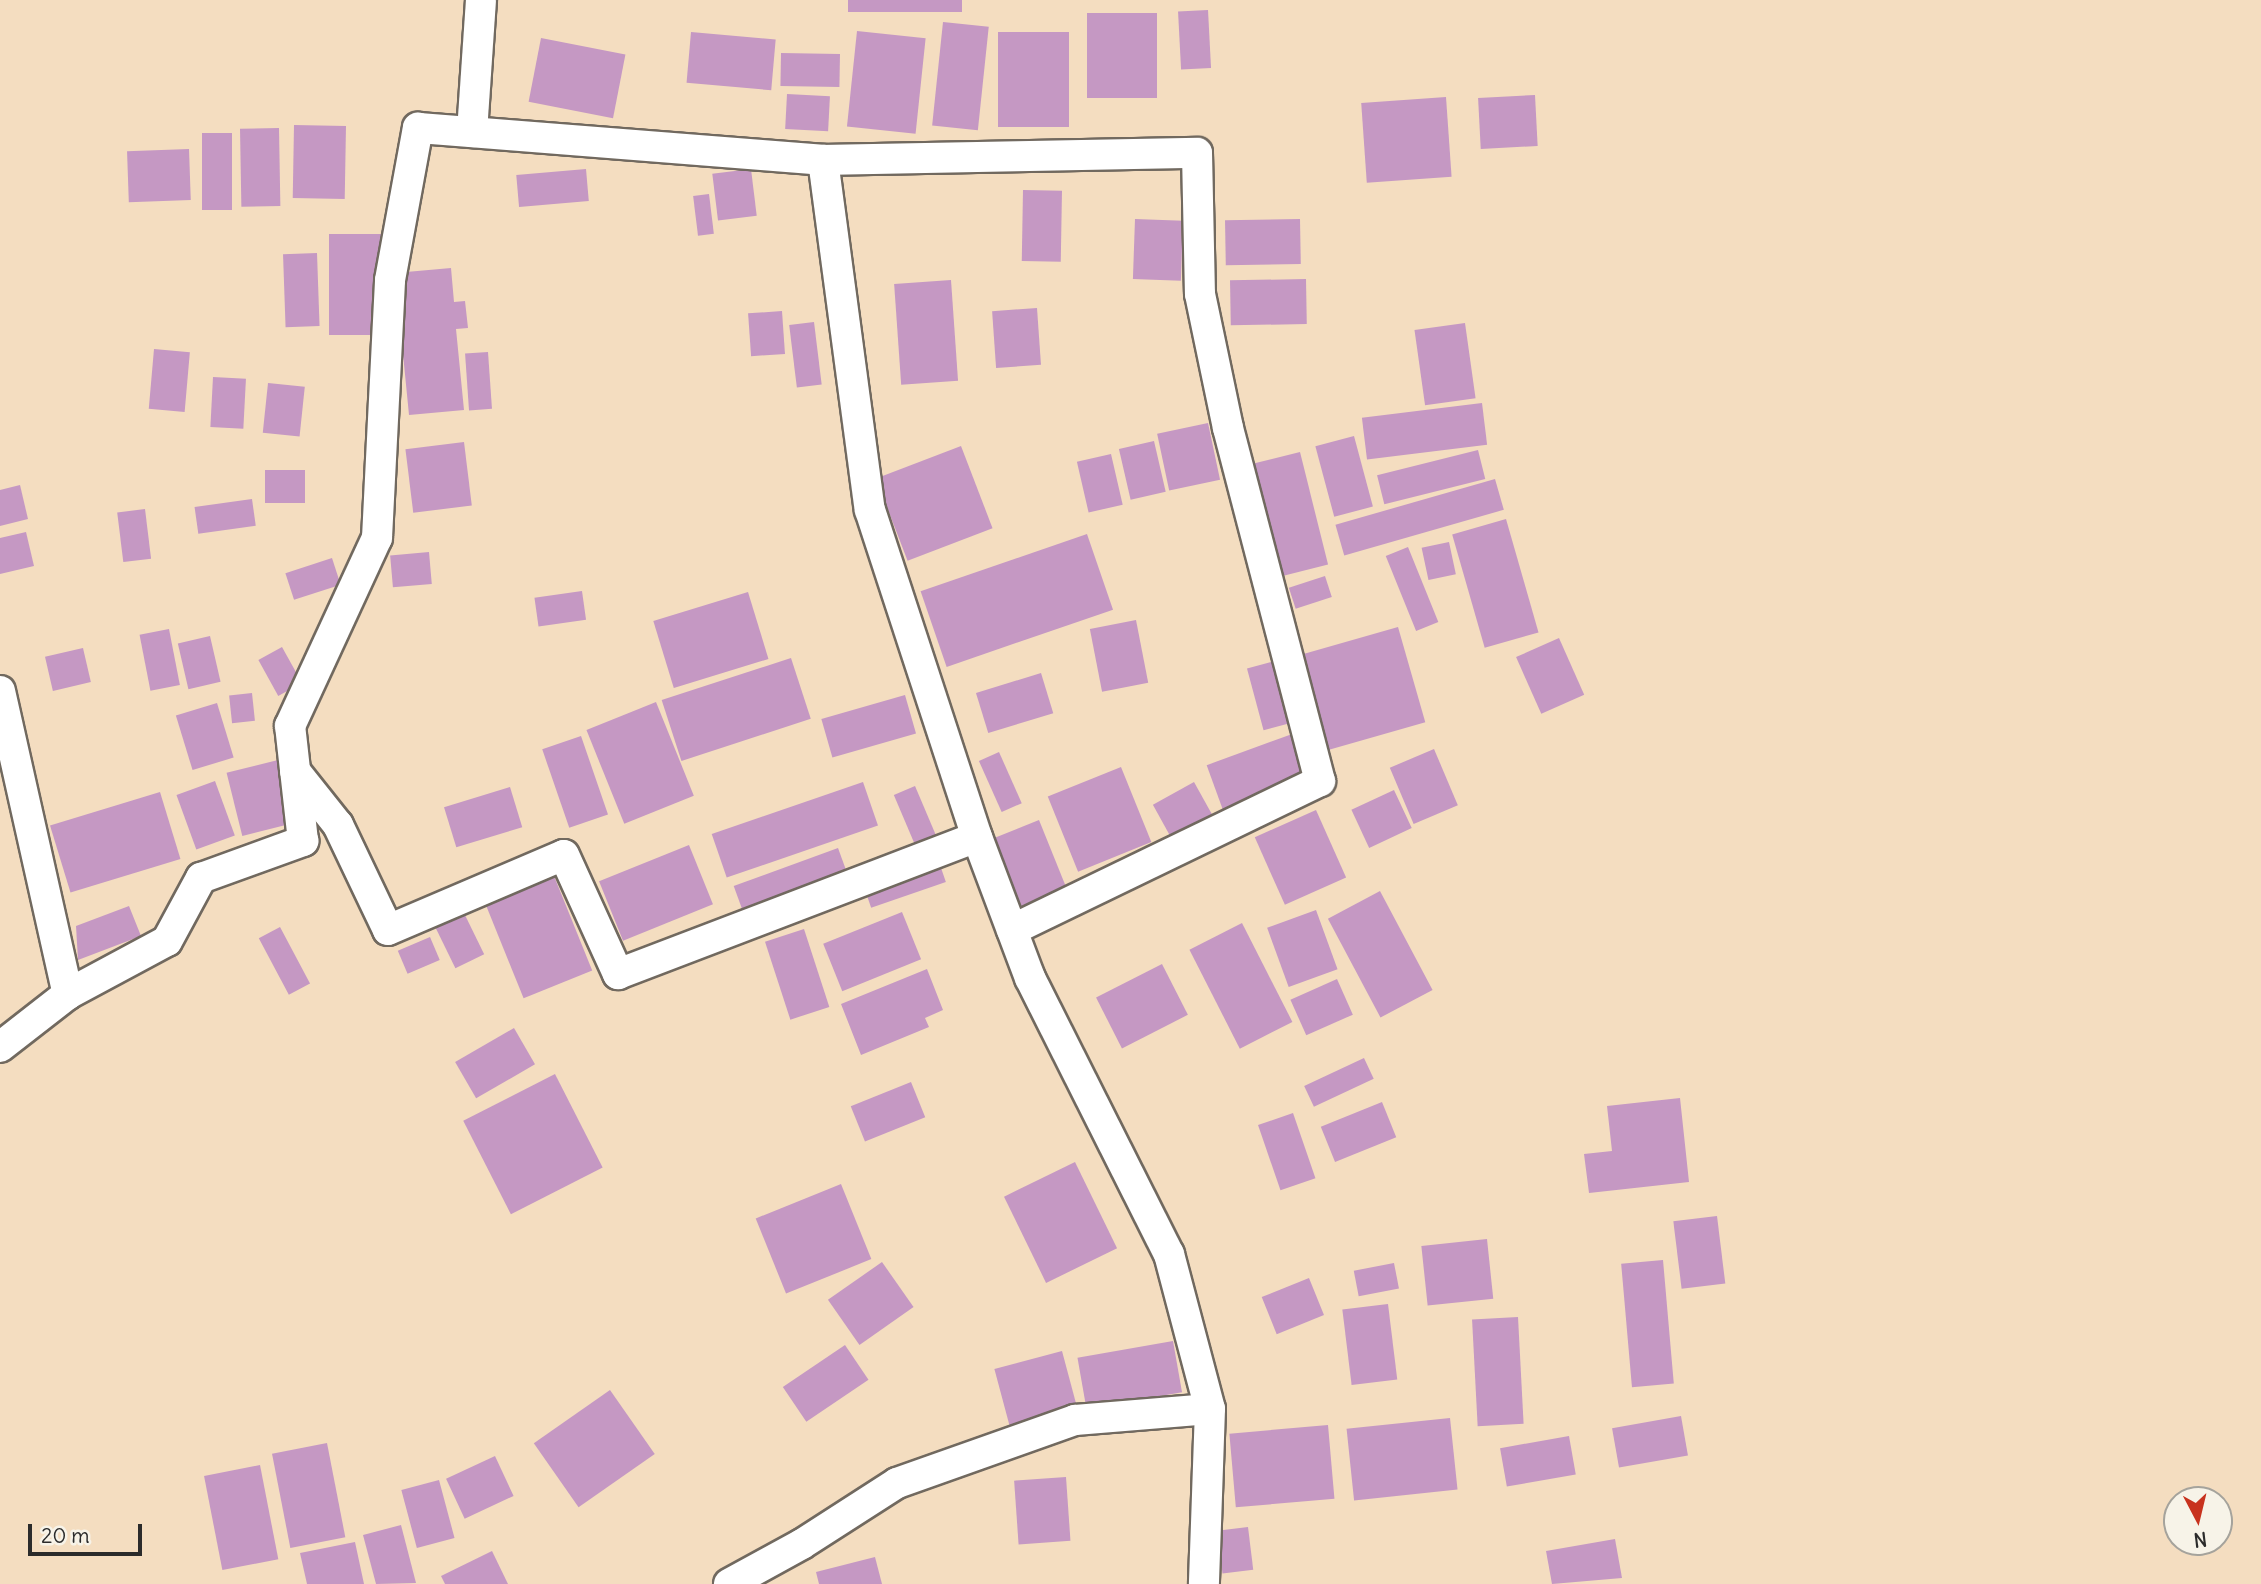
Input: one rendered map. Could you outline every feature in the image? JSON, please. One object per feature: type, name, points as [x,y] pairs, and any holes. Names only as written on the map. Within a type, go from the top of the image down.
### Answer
[{"type":"street","points":[[472,132],[481,0]]},
{"type":"street","points":[[0,1047],[68,994],[167,941],[201,878],[303,841],[290,726],[377,538],[390,279],[418,128],[823,160],[1197,153],[1200,294],[1228,428],[1320,781],[1012,930]]},
{"type":"street","points":[[823,160],[870,510],[977,837],[1030,978],[1169,1254],[1210,1409],[1204,1584]]},
{"type":"street","points":[[0,691],[68,994]]},
{"type":"street","points":[[295,771],[338,825],[388,930],[564,855],[618,974],[977,837]]},
{"type":"street","points":[[729,1584],[802,1544],[897,1483],[1075,1420],[1210,1409]]},
{"type":"building","points":[[848,0],[962,0],[962,12],[848,12]]},
{"type":"building","points":[[1208,10],[1211,68],[1181,69],[1178,12]]},
{"type":"building","points":[[1087,13],[1157,13],[1157,98],[1087,98]]},
{"type":"building","points":[[943,22],[989,27],[978,130],[932,125]]},
{"type":"building","points":[[857,31],[926,38],[916,134],[847,126]]},
{"type":"building","points":[[691,32],[776,39],[771,90],[687,83]]},
{"type":"building","points":[[998,32],[1069,32],[1069,127],[998,127]]},
{"type":"building","points":[[541,38],[625,54],[613,118],[529,102]]},
{"type":"building","points":[[781,53],[840,54],[839,87],[780,86]]},
{"type":"building","points":[[787,94],[830,96],[828,131],[785,129]]},
{"type":"building","points":[[1535,95],[1538,146],[1481,149],[1478,98]]},
{"type":"building","points":[[1446,97],[1452,177],[1367,183],[1361,103]]},
{"type":"building","points":[[294,125],[346,126],[345,199],[293,198]]},
{"type":"building","points":[[279,128],[280,206],[241,207],[240,129]]},
{"type":"building","points":[[202,133],[232,133],[232,210],[202,210]]},
{"type":"building","points":[[189,149],[191,200],[129,202],[127,151]]},
{"type":"building","points":[[586,169],[589,201],[519,207],[516,175]]},
{"type":"building","points":[[751,169],[757,216],[718,220],[712,174]]},
{"type":"building","points":[[1023,190],[1062,191],[1061,262],[1022,261]]},
{"type":"building","points":[[709,194],[714,234],[698,236],[693,196]]},
{"type":"building","points":[[1135,219],[1183,221],[1181,281],[1133,279]]},
{"type":"building","points":[[1300,219],[1301,264],[1226,265],[1225,220]]},
{"type":"building","points":[[329,234],[381,234],[381,335],[329,335]]},
{"type":"building","points":[[317,253],[320,326],[286,327],[283,254]]},
{"type":"building","points":[[451,268],[454,302],[465,301],[468,328],[456,329],[464,410],[409,415],[395,273]]},
{"type":"building","points":[[1306,279],[1307,324],[1231,325],[1230,280]]},
{"type":"building","points":[[951,280],[958,381],[901,385],[894,284]]},
{"type":"building","points":[[1037,308],[1041,365],[996,368],[992,311]]},
{"type":"building","points":[[782,311],[785,354],[751,356],[748,313]]},
{"type":"building","points":[[814,322],[822,385],[797,388],[789,325]]},
{"type":"building","points":[[1465,323],[1476,398],[1425,405],[1414,330]]},
{"type":"building","points":[[154,349],[190,352],[185,412],[149,409]]},
{"type":"building","points":[[488,352],[492,409],[469,410],[465,354]]},
{"type":"building","points":[[213,377],[246,379],[243,429],[210,427]]},
{"type":"building","points":[[268,383],[305,387],[300,437],[263,433]]},
{"type":"building","points":[[1482,403],[1487,445],[1367,459],[1362,418]]},
{"type":"building","points":[[1208,423],[1220,480],[1169,491],[1157,434]]},
{"type":"building","points":[[1354,436],[1373,507],[1334,517],[1315,446]]},
{"type":"building","points":[[1154,441],[1166,492],[1131,500],[1119,449]]},
{"type":"building","points":[[464,442],[472,506],[413,513],[405,449]]},
{"type":"building","points":[[961,446],[993,528],[908,561],[876,479]]},
{"type":"building","points":[[1478,450],[1485,479],[1384,504],[1377,475]]},
{"type":"building","points":[[1300,452],[1328,565],[1278,577],[1250,465]]},
{"type":"building","points":[[1111,454],[1123,505],[1089,513],[1077,462]]},
{"type":"building","points":[[265,470],[305,470],[305,503],[265,503]]},
{"type":"building","points":[[1495,479],[1504,510],[1344,556],[1335,525]]},
{"type":"building","points":[[20,485],[28,519],[0,526],[0,490]]},
{"type":"building","points":[[252,499],[256,526],[198,534],[195,507]]},
{"type":"building","points":[[145,509],[151,559],[123,562],[117,512]]},
{"type":"building","points":[[1506,519],[1539,632],[1485,648],[1452,534]]},
{"type":"building","points":[[26,532],[34,566],[0,574],[0,538]]},
{"type":"building","points":[[1087,534],[1113,610],[947,667],[921,591]]},
{"type":"building","points":[[1449,542],[1456,574],[1428,580],[1422,548]]},
{"type":"building","points":[[1408,547],[1438,622],[1416,631],[1386,556]]},
{"type":"building","points":[[429,552],[432,584],[393,587],[390,555]]},
{"type":"building","points":[[332,558],[341,585],[294,600],[285,573]]},
{"type":"building","points":[[1325,576],[1332,597],[1296,609],[1289,588]]},
{"type":"building","points":[[582,591],[586,620],[539,626],[534,598]]},
{"type":"building","points":[[748,592],[768,659],[674,688],[653,621]]},
{"type":"building","points":[[1136,620],[1148,683],[1102,692],[1090,629]]},
{"type":"building","points":[[1398,627],[1425,722],[1328,750],[1301,655]]},
{"type":"building","points":[[169,629],[180,685],[150,691],[140,635]]},
{"type":"building","points":[[210,636],[221,682],[188,689],[178,643]]},
{"type":"building","points":[[1559,638],[1584,695],[1541,714],[1516,657]]},
{"type":"building","points":[[282,647],[302,683],[278,696],[258,660]]},
{"type":"building","points":[[83,648],[91,682],[53,691],[45,657]]},
{"type":"building","points":[[791,658],[811,719],[681,761],[662,700]]},
{"type":"building","points":[[1275,661],[1292,723],[1264,730],[1247,669]]},
{"type":"building","points":[[1041,673],[1053,713],[988,733],[976,693]]},
{"type":"building","points":[[252,693],[255,721],[232,723],[229,695]]},
{"type":"building","points":[[905,695],[916,733],[832,757],[821,719]]},
{"type":"building","points":[[656,702],[694,796],[624,824],[586,730]]},
{"type":"building","points":[[217,703],[234,758],[193,770],[176,716]]},
{"type":"building","points":[[1295,733],[1312,780],[1224,812],[1207,765]]},
{"type":"building","points":[[581,736],[608,814],[569,828],[542,749]]},
{"type":"building","points":[[1434,749],[1458,805],[1414,824],[1390,768]]},
{"type":"building","points":[[999,752],[1022,803],[1002,812],[979,761]]},
{"type":"building","points":[[278,760],[294,823],[242,836],[227,773]]},
{"type":"building","points":[[1121,767],[1151,842],[1078,872],[1048,797]]},
{"type":"building","points":[[215,781],[235,836],[196,850],[176,795]]},
{"type":"building","points":[[863,782],[878,825],[727,878],[712,834]]},
{"type":"building","points":[[1194,782],[1214,818],[1173,841],[1153,805]]},
{"type":"building","points":[[915,786],[937,838],[916,847],[894,795]]},
{"type":"building","points":[[510,787],[522,827],[456,847],[444,807]]},
{"type":"building","points":[[1394,790],[1412,828],[1369,848],[1351,810]]},
{"type":"building","points":[[160,792],[180,859],[70,893],[50,826]]},
{"type":"building","points":[[1316,810],[1346,878],[1285,905],[1255,837]]},
{"type":"building","points":[[1039,820],[1068,891],[1021,910],[992,839]]},
{"type":"building","points":[[689,845],[713,904],[623,941],[599,881]]},
{"type":"building","points":[[838,848],[849,879],[745,917],[734,886]]},
{"type":"building","points":[[940,865],[946,882],[871,908],[865,891]]},
{"type":"building","points":[[554,876],[592,971],[524,998],[485,904]]},
{"type":"building","points":[[1380,891],[1433,990],[1380,1018],[1328,919]]},
{"type":"building","points":[[129,906],[141,936],[78,960],[76,926]]},
{"type":"building","points":[[1316,910],[1338,969],[1289,987],[1267,928]]},
{"type":"building","points":[[902,912],[921,959],[842,991],[823,944]]},
{"type":"building","points":[[464,913],[484,954],[455,968],[435,927]]},
{"type":"building","points":[[1242,923],[1292,1022],[1240,1049],[1189,950]]},
{"type":"building","points":[[280,927],[310,984],[289,995],[259,938]]},
{"type":"building","points":[[804,929],[829,1007],[790,1020],[765,942]]},
{"type":"building","points":[[430,937],[440,960],[408,974],[398,951]]},
{"type":"building","points":[[1162,964],[1188,1015],[1122,1048],[1096,998]]},
{"type":"building","points":[[927,969],[943,1010],[925,1018],[929,1027],[861,1055],[841,1004]]},
{"type":"building","points":[[1337,979],[1353,1015],[1306,1035],[1290,1000]]},
{"type":"building","points":[[514,1028],[535,1064],[476,1098],[455,1062]]},
{"type":"building","points":[[1364,1058],[1374,1079],[1314,1107],[1304,1086]]},
{"type":"building","points":[[555,1074],[603,1168],[511,1214],[463,1121]]},
{"type":"building","points":[[911,1082],[925,1117],[865,1142],[851,1106]]},
{"type":"building","points":[[1680,1098],[1689,1182],[1589,1193],[1584,1154],[1612,1151],[1607,1106]]},
{"type":"building","points":[[1382,1102],[1396,1137],[1335,1162],[1321,1127]]},
{"type":"building","points":[[1293,1113],[1315,1178],[1280,1190],[1258,1125]]},
{"type":"building","points":[[1075,1162],[1117,1248],[1046,1283],[1004,1197]]},
{"type":"building","points":[[841,1184],[871,1259],[786,1294],[756,1218]]},
{"type":"building","points":[[1717,1216],[1725,1283],[1682,1289],[1673,1221]]},
{"type":"building","points":[[1487,1239],[1493,1299],[1428,1306],[1421,1246]]},
{"type":"building","points":[[1663,1260],[1674,1384],[1632,1387],[1621,1264]]},
{"type":"building","points":[[882,1262],[914,1307],[859,1345],[828,1300]]},
{"type":"building","points":[[1394,1263],[1399,1289],[1359,1296],[1354,1271]]},
{"type":"building","points":[[1309,1278],[1324,1315],[1277,1334],[1262,1297]]},
{"type":"building","points":[[1388,1304],[1397,1379],[1352,1385],[1342,1310]]},
{"type":"building","points":[[1518,1317],[1524,1424],[1478,1426],[1472,1319]]},
{"type":"building","points":[[1173,1341],[1182,1392],[1087,1409],[1077,1358]]},
{"type":"building","points":[[845,1345],[868,1380],[806,1422],[783,1387]]},
{"type":"building","points":[[1062,1351],[1078,1410],[1010,1428],[994,1369]]},
{"type":"building","points":[[610,1390],[655,1454],[579,1507],[534,1443]]},
{"type":"building","points":[[1681,1416],[1688,1455],[1619,1468],[1612,1428]]},
{"type":"building","points":[[1450,1418],[1458,1490],[1354,1500],[1347,1429]]},
{"type":"building","points":[[1328,1425],[1334,1499],[1236,1507],[1229,1434]]},
{"type":"building","points":[[1569,1436],[1576,1474],[1507,1487],[1500,1448]]},
{"type":"building","points":[[327,1443],[345,1537],[290,1548],[272,1454]]},
{"type":"building","points":[[495,1456],[514,1496],[465,1519],[446,1479]]},
{"type":"building","points":[[260,1465],[278,1559],[222,1570],[204,1476]]},
{"type":"building","points":[[1066,1477],[1070,1541],[1019,1544],[1014,1481]]},
{"type":"building","points":[[439,1480],[455,1538],[417,1548],[401,1490]]},
{"type":"building","points":[[401,1525],[416,1583],[376,1584],[363,1535]]},
{"type":"building","points":[[1248,1527],[1253,1570],[1222,1573],[1217,1531]]},
{"type":"building","points":[[1615,1539],[1622,1578],[1552,1584],[1546,1551]]},
{"type":"building","points":[[355,1542],[364,1584],[307,1584],[300,1553]]},
{"type":"building","points":[[492,1551],[508,1584],[445,1584],[441,1576]]},
{"type":"building","points":[[875,1557],[882,1584],[819,1584],[816,1572]]}]
